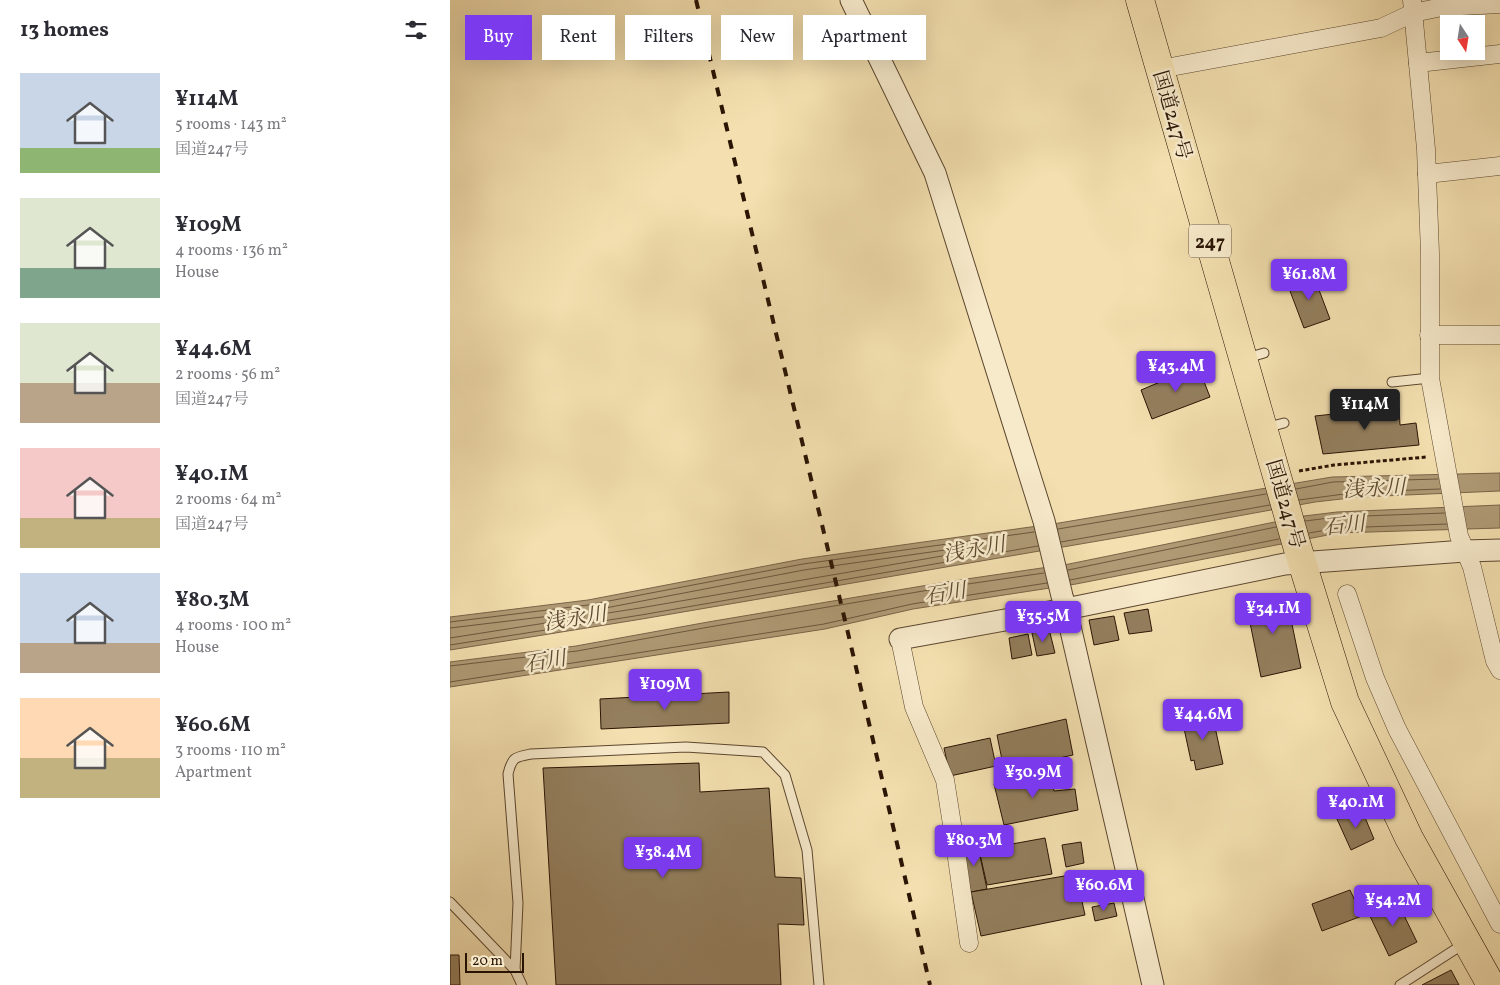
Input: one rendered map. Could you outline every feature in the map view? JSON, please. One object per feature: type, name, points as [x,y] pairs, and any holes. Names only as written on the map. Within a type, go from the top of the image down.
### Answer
[{"type":"highway","name":"国道247号","points":[[1140,0],[1160,69],[1254,356],[1286,477],[1300,555],[1345,702],[1409,838],[1491,985]]},
{"type":"street","points":[[851,0],[935,173],[1044,521],[1153,985]]},
{"type":"street","points":[[1160,69],[1381,28],[1412,7],[1500,4]]},
{"type":"street","points":[[1412,7],[1427,174],[1430,253],[1430,378],[1444,459],[1462,543],[1472,567],[1495,661],[1500,670]]},
{"type":"street","points":[[1418,63],[1500,54]]},
{"type":"street","points":[[1427,174],[1500,166]]},
{"type":"street","points":[[1429,335],[1500,335]]},
{"type":"street","points":[[969,943],[945,780],[914,708],[900,639],[1064,602],[1285,564],[1300,555],[1462,543],[1500,550]]},
{"type":"street","points":[[1347,594],[1375,678],[1397,730],[1500,924]]},
{"type":"lane","points":[[1392,382],[1430,378]]},
{"type":"lane","points":[[515,970],[518,903],[508,774],[511,763],[516,757],[531,754],[686,747],[763,752],[785,775],[807,850],[819,985]]},
{"type":"lane","points":[[450,902],[515,970],[522,985]]},
{"type":"lane","points":[[1400,985],[1467,942]]},
{"type":"path","points":[[1286,477],[1334,465],[1444,459]]},
{"type":"water","name":"浅永川","points":[[1500,473],[1500,491],[1359,497],[1315,502],[1139,534],[450,650],[450,617],[588,600],[802,559],[1059,523],[1332,477]]},
{"type":"water","name":"石川","points":[[1500,505],[1500,528],[1338,533],[1076,584],[913,609],[825,629],[450,687],[450,662],[576,646],[946,582],[1069,564],[1304,516],[1337,512]]},
{"type":"building","points":[[1313,274],[1330,319],[1304,328],[1287,283]]},
{"type":"building","points":[[1198,366],[1210,397],[1152,419],[1141,390]]},
{"type":"building","points":[[1399,407],[1400,425],[1416,423],[1419,445],[1323,454],[1315,416]]},
{"type":"building","points":[[1286,595],[1301,668],[1261,677],[1245,598],[1256,596],[1257,601]]},
{"type":"building","points":[[1148,609],[1152,631],[1129,634],[1124,613]]},
{"type":"building","points":[[1114,616],[1119,640],[1094,645],[1089,620]]},
{"type":"building","points":[[1049,629],[1055,653],[1037,656],[1032,633]]},
{"type":"building","points":[[1028,634],[1032,655],[1012,659],[1009,638]]},
{"type":"building","points":[[729,692],[729,723],[601,729],[600,699]]},
{"type":"building","points":[[1212,713],[1223,764],[1196,770],[1194,760],[1191,761],[1182,719]]},
{"type":"building","points":[[1066,719],[1073,755],[1004,770],[997,735]]},
{"type":"building","points":[[990,738],[996,766],[950,776],[944,748]]},
{"type":"building","points":[[699,763],[700,792],[769,788],[775,877],[801,878],[804,925],[778,924],[781,985],[556,985],[543,768]]},
{"type":"building","points":[[1050,773],[1054,791],[1075,789],[1078,810],[1004,825],[994,784]]},
{"type":"building","points":[[1361,808],[1374,839],[1351,850],[1337,819]]},
{"type":"building","points":[[1045,838],[1052,874],[987,885],[979,850]]},
{"type":"building","points":[[977,842],[987,889],[971,892],[961,846]]},
{"type":"building","points":[[1081,842],[1084,863],[1066,867],[1062,845]]},
{"type":"building","points":[[1076,874],[1085,915],[981,936],[971,892]]},
{"type":"building","points":[[1350,890],[1362,916],[1322,931],[1312,904]]},
{"type":"building","points":[[1395,897],[1417,942],[1389,956],[1369,914]]},
{"type":"building","points":[[1114,903],[1117,916],[1095,921],[1092,907]]},
{"type":"building","points":[[450,955],[459,955],[460,985],[450,985]]},
{"type":"building","points":[[1451,970],[1459,985],[1422,985]]},
{"type":"railway","points":[[696,0],[848,633],[930,985]]}]
